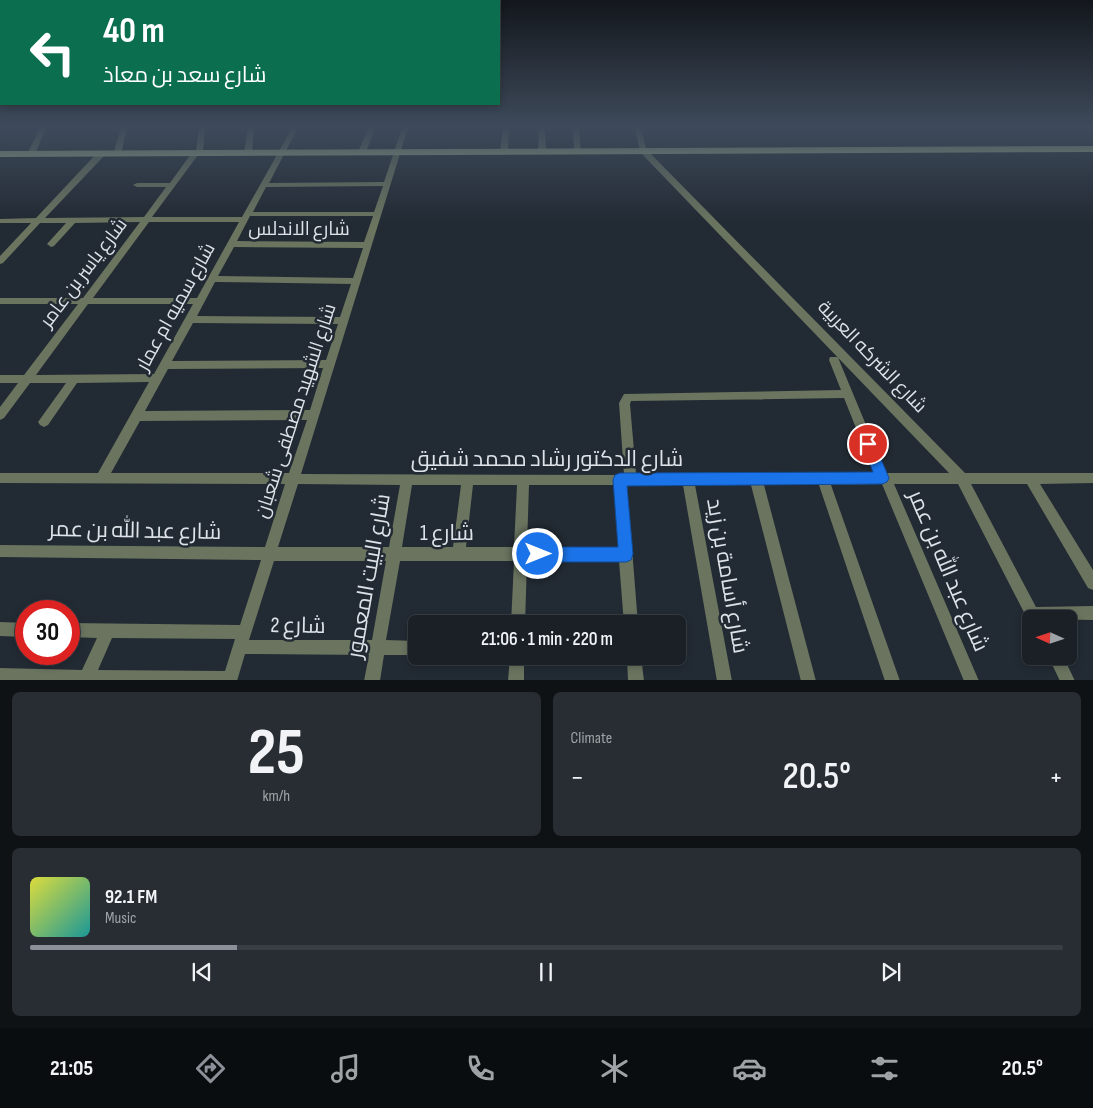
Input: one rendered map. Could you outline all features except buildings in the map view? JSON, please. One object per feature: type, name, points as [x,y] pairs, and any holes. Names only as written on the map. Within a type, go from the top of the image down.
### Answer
[{"type":"street","points":[[0,261],[96,160]]},
{"type":"street","name":"شارع ياسر بن عامر","points":[[0,415],[193,160]]},
{"type":"street","name":"شارع سميه ام عمار","points":[[102,478],[278,160]]},
{"type":"street","name":"شارع الشهيد مصطفى شعبان","points":[[229,679],[394,160]]},
{"type":"street","name":"شارع الشركه العربية","points":[[652,160],[960,477],[1031,610]]},
{"type":"street","points":[[264,185],[386,184]]},
{"type":"street","points":[[136,185],[172,185]]},
{"type":"street","points":[[0,221],[146,220],[377,214]]},
{"type":"street","points":[[51,244],[72,220]]},
{"type":"street","name":"شارع الاندلس","points":[[231,244],[367,245]]},
{"type":"street","points":[[212,279],[355,281]]},
{"type":"street","points":[[0,301],[200,301]]},
{"type":"street","points":[[190,319],[343,321]]},
{"type":"street","name":"شارع عبد الله بن عمر","points":[[834,360],[972,680]]},
{"type":"street","points":[[164,365],[329,364]]},
{"type":"street","points":[[0,379],[157,378]]},
{"type":"street","points":[[44,422],[74,379]]},
{"type":"street","points":[[630,615],[626,554],[624,403],[628,397],[848,394]]},
{"type":"street","points":[[136,416],[313,415]]},
{"type":"street","name":"شارع الدكتور رشاد محمد شفيق","points":[[0,478],[625,480],[960,477],[1093,478]]},
{"type":"street","points":[[823,478],[893,680]]},
{"type":"street","points":[[1030,478],[1093,583]]},
{"type":"street","name":"شارع البيت المعمور","points":[[372,680],[407,479]]},
{"type":"street","points":[[459,554],[468,479]]},
{"type":"street","points":[[518,615],[523,479]]},
{"type":"street","name":"شارع أسامة بن زيد","points":[[688,479],[725,680]]},
{"type":"street","points":[[756,479],[809,680]]},
{"type":"street","name":"شارع عبد الله بن عمر","points":[[0,550],[269,554]]},
{"type":"street","name":"شارع 1","points":[[269,554],[626,554]]},
{"type":"street","points":[[1078,614],[1093,613]]},
{"type":"street","points":[[0,629],[15,630]]},
{"type":"street","points":[[80,630],[244,632]]},
{"type":"street","points":[[86,679],[108,630]]},
{"type":"street","name":"شارع 2","points":[[240,647],[408,648]]},
{"type":"street","points":[[516,680],[517,665]]},
{"type":"street","points":[[635,665],[636,680]]},
{"type":"street","points":[[1060,665],[1068,680]]},
{"type":"street","points":[[0,676],[86,679],[229,679]]},
{"type":"route","points":[[538,554],[626,554],[620,480],[882,478],[868,444]]}]
